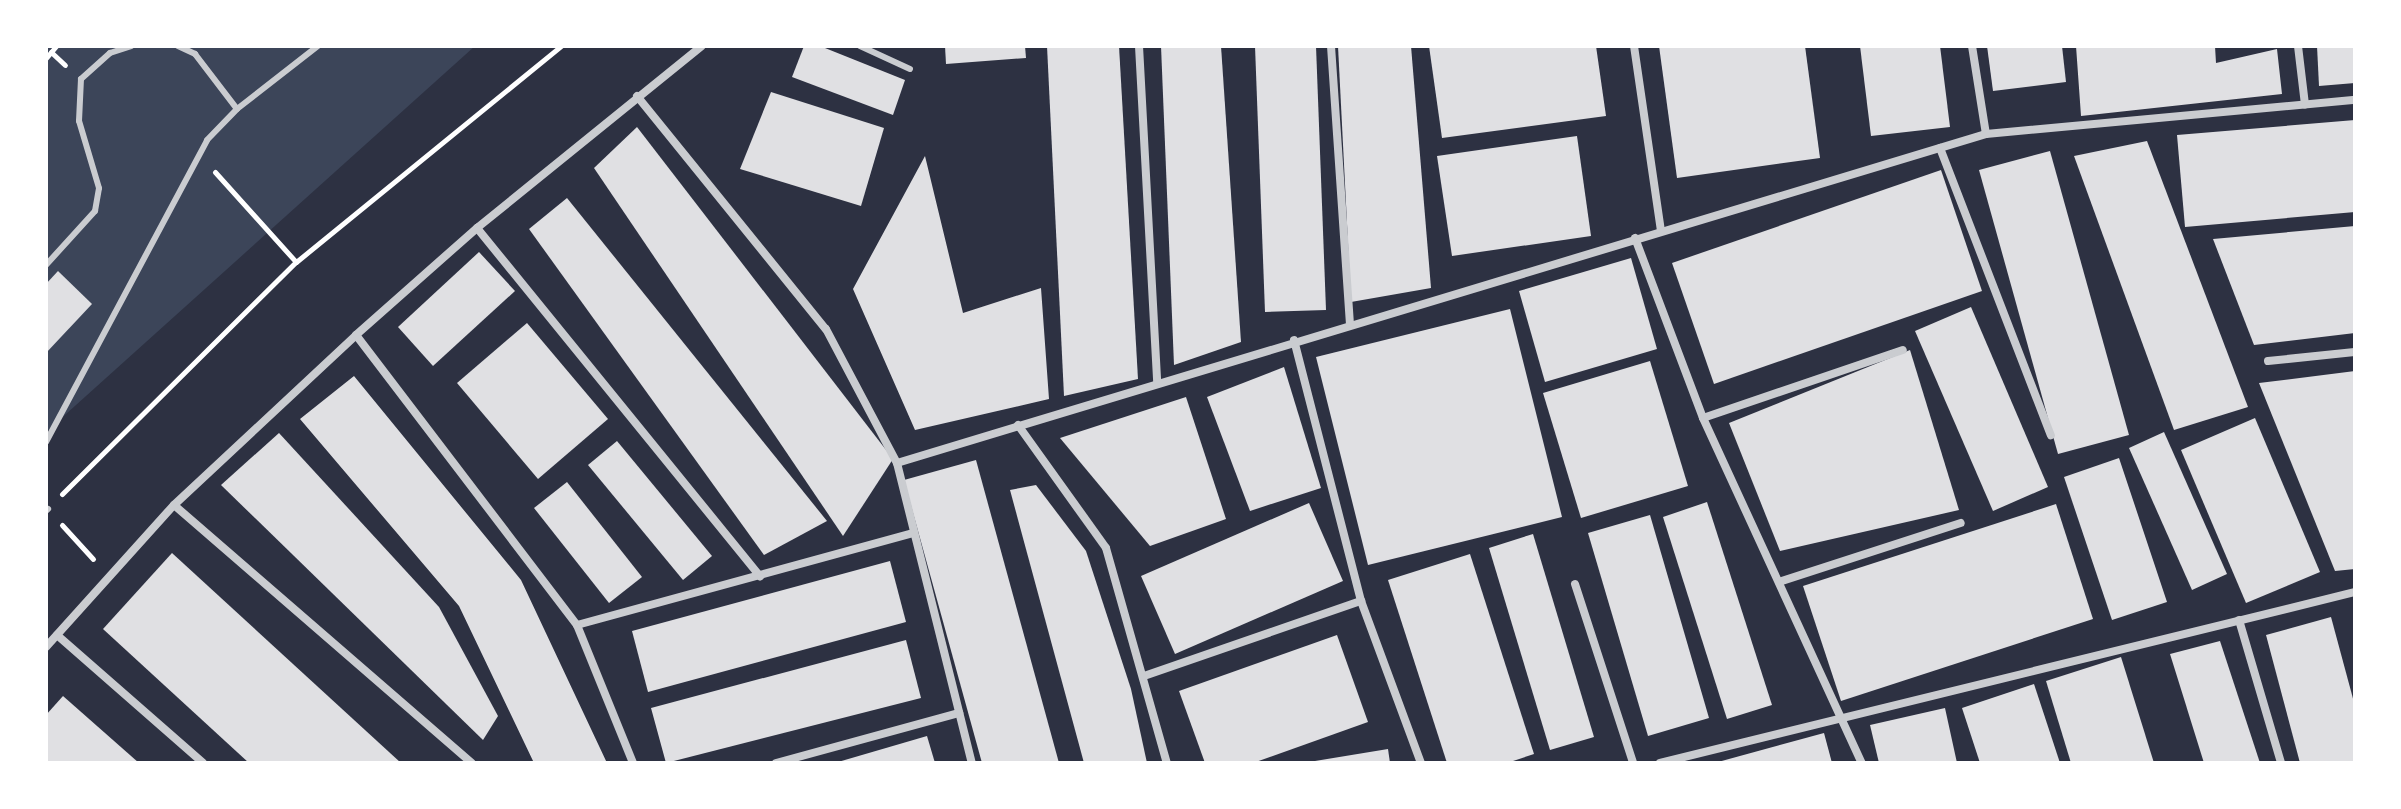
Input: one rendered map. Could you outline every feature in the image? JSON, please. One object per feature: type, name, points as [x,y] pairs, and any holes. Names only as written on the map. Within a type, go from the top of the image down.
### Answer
[{"type":"street","points":[[46,647],[174,505],[356,335],[477,228],[702,46]]},
{"type":"street","points":[[1139,46],[1157,382]]},
{"type":"street","points":[[1331,46],[1350,325]]},
{"type":"street","points":[[1634,46],[1661,231]]},
{"type":"street","points":[[1972,46],[1986,134]]},
{"type":"street","points":[[2298,46],[2305,105]]},
{"type":"street","points":[[637,96],[826,329],[897,463],[972,763]]},
{"type":"street","points":[[897,463],[1294,340],[1986,134],[2355,100]]},
{"type":"street","points":[[1940,148],[2051,435]]},
{"type":"street","points":[[477,228],[760,576]]},
{"type":"street","points":[[1635,238],[1703,418],[1839,716],[1855,737],[1862,763]]},
{"type":"street","points":[[356,335],[577,625],[633,763]]},
{"type":"street","points":[[1294,340],[1361,601],[1421,763]]},
{"type":"street","points":[[1703,418],[1903,350]]},
{"type":"street","points":[[2268,361],[2355,352]]},
{"type":"street","points":[[1018,425],[1106,548],[1167,763]]},
{"type":"street","points":[[174,505],[472,763]]},
{"type":"street","points":[[1779,582],[1961,523]]},
{"type":"street","points":[[577,625],[914,533]]},
{"type":"street","points":[[1575,584],[1633,763]]},
{"type":"street","points":[[1660,763],[1839,716],[2355,592]]},
{"type":"street","points":[[1144,676],[1361,601]]},
{"type":"street","points":[[2239,620],[2281,763]]},
{"type":"street","points":[[57,635],[203,763]]},
{"type":"street","points":[[776,763],[959,713]]},
{"type":"lane","points":[[46,265],[95,211],[99,188],[79,121],[81,79],[110,53],[131,46]]},
{"type":"lane","points":[[178,46],[195,54],[237,109]]},
{"type":"lane","points":[[46,442],[199,154],[237,109],[318,46]]},
{"type":"lane","points":[[860,46],[910,69]]},
{"type":"path","points":[[46,58],[56,46]]},
{"type":"path","points":[[90,597],[81,586],[97,564],[47,510],[296,262],[561,46]]},
{"type":"path","points":[[199,154],[296,262]]},
{"type":"shaded area","points":[[46,46],[475,46],[46,432]]},
{"type":"building","points":[[804,46],[820,46],[905,80],[893,115],[792,77]]},
{"type":"building","points":[[945,46],[1025,46],[1026,58],[946,64]]},
{"type":"building","points":[[1047,46],[1119,46],[1138,379],[1064,396]]},
{"type":"building","points":[[1161,46],[1221,46],[1241,342],[1174,365]]},
{"type":"building","points":[[1255,46],[1316,46],[1326,310],[1265,312]]},
{"type":"building","points":[[1338,46],[1411,46],[1431,288],[1351,302]]},
{"type":"building","points":[[1429,46],[1596,46],[1606,116],[1442,138]]},
{"type":"building","points":[[1659,46],[1805,46],[1820,158],[1677,178]]},
{"type":"building","points":[[1860,46],[1940,46],[1950,127],[1871,136]]},
{"type":"building","points":[[1987,46],[2062,46],[2066,82],[1993,91]]},
{"type":"building","points":[[2076,46],[2215,46],[2216,63],[2277,49],[2282,94],[2081,116]]},
{"type":"building","points":[[2317,46],[2355,46],[2355,83],[2319,86]]},
{"type":"building","points":[[771,92],[884,128],[861,206],[740,169]]},
{"type":"building","points":[[2355,120],[2355,212],[2185,227],[2177,135]]},
{"type":"building","points":[[637,127],[893,459],[843,536],[594,168]]},
{"type":"building","points":[[1577,136],[1591,236],[1452,256],[1437,156]]},
{"type":"building","points":[[2147,141],[2248,407],[2174,430],[2074,156]]},
{"type":"building","points":[[2050,151],[2129,435],[2058,454],[1979,170]]},
{"type":"building","points":[[925,156],[963,313],[1041,288],[1049,399],[915,430],[853,289]]},
{"type":"building","points":[[1941,170],[1982,291],[1714,384],[1672,263]]},
{"type":"building","points":[[567,198],[827,521],[764,555],[529,229]]},
{"type":"building","points":[[2355,226],[2355,333],[2254,345],[2213,239]]},
{"type":"building","points":[[479,252],[515,291],[433,366],[398,327]]},
{"type":"building","points":[[1631,258],[1657,349],[1545,382],[1519,291]]},
{"type":"building","points":[[58,271],[92,304],[46,353],[46,284]]},
{"type":"building","points":[[1971,307],[2048,487],[1993,511],[1915,331]]},
{"type":"building","points":[[1510,309],[1562,517],[1368,565],[1316,357]]},
{"type":"building","points":[[527,323],[608,419],[538,479],[457,383]]},
{"type":"building","points":[[1910,350],[1959,510],[1780,551],[1729,423]]},
{"type":"building","points":[[1650,361],[1688,486],[1581,518],[1543,393]]},
{"type":"building","points":[[1284,367],[1321,488],[1250,511],[1207,397]]},
{"type":"building","points":[[2355,371],[2355,569],[2335,571],[2259,383]]},
{"type":"building","points":[[354,376],[521,580],[607,763],[534,763],[459,606],[300,419]]},
{"type":"building","points":[[1186,397],[1226,519],[1150,546],[1060,438]]},
{"type":"building","points":[[2255,418],[2320,572],[2246,603],[2181,450]]},
{"type":"building","points":[[2164,432],[2227,574],[2192,590],[2129,448]]},
{"type":"building","points":[[279,433],[439,607],[498,716],[483,740],[221,485]]},
{"type":"building","points":[[617,441],[712,556],[683,580],[588,465]]},
{"type":"building","points":[[2119,458],[2167,602],[2112,620],[2064,477]]},
{"type":"building","points":[[976,460],[1059,763],[982,763],[904,480]]},
{"type":"building","points":[[567,482],[642,577],[609,603],[534,508]]},
{"type":"building","points":[[1036,485],[1086,551],[1131,689],[1147,763],[1084,763],[1010,490]]},
{"type":"building","points":[[1707,502],[1772,705],[1727,719],[1663,517]]},
{"type":"building","points":[[1309,503],[1343,581],[1175,654],[1141,576]]},
{"type":"building","points":[[2056,504],[2093,619],[1841,701],[1803,586]]},
{"type":"building","points":[[1650,515],[1709,718],[1648,736],[1588,533]]},
{"type":"building","points":[[1533,534],[1594,737],[1550,750],[1489,548]]},
{"type":"building","points":[[172,553],[401,763],[249,763],[103,629]]},
{"type":"building","points":[[1470,554],[1534,754],[1507,763],[1447,763],[1388,580]]},
{"type":"building","points":[[890,561],[906,622],[648,692],[632,631]]},
{"type":"building","points":[[2331,617],[2355,706],[2355,763],[2300,763],[2266,635]]},
{"type":"building","points":[[1337,635],[1368,722],[1253,763],[1205,763],[1179,691]]},
{"type":"building","points":[[906,640],[921,698],[666,763],[651,708]]},
{"type":"building","points":[[2220,641],[2260,763],[2204,763],[2170,654]]},
{"type":"building","points":[[2121,657],[2154,763],[2071,763],[2046,681]]},
{"type":"building","points":[[2034,684],[2060,763],[1980,763],[1962,708]]},
{"type":"building","points":[[63,696],[139,763],[46,763],[46,715]]},
{"type":"building","points":[[1945,708],[1957,763],[1879,763],[1870,725]]},
{"type":"building","points":[[1824,733],[1832,763],[1718,763],[1718,762]]},
{"type":"building","points":[[927,736],[935,763],[838,763],[838,762]]},
{"type":"building","points":[[1388,749],[1390,763],[1315,763],[1315,761]]}]
